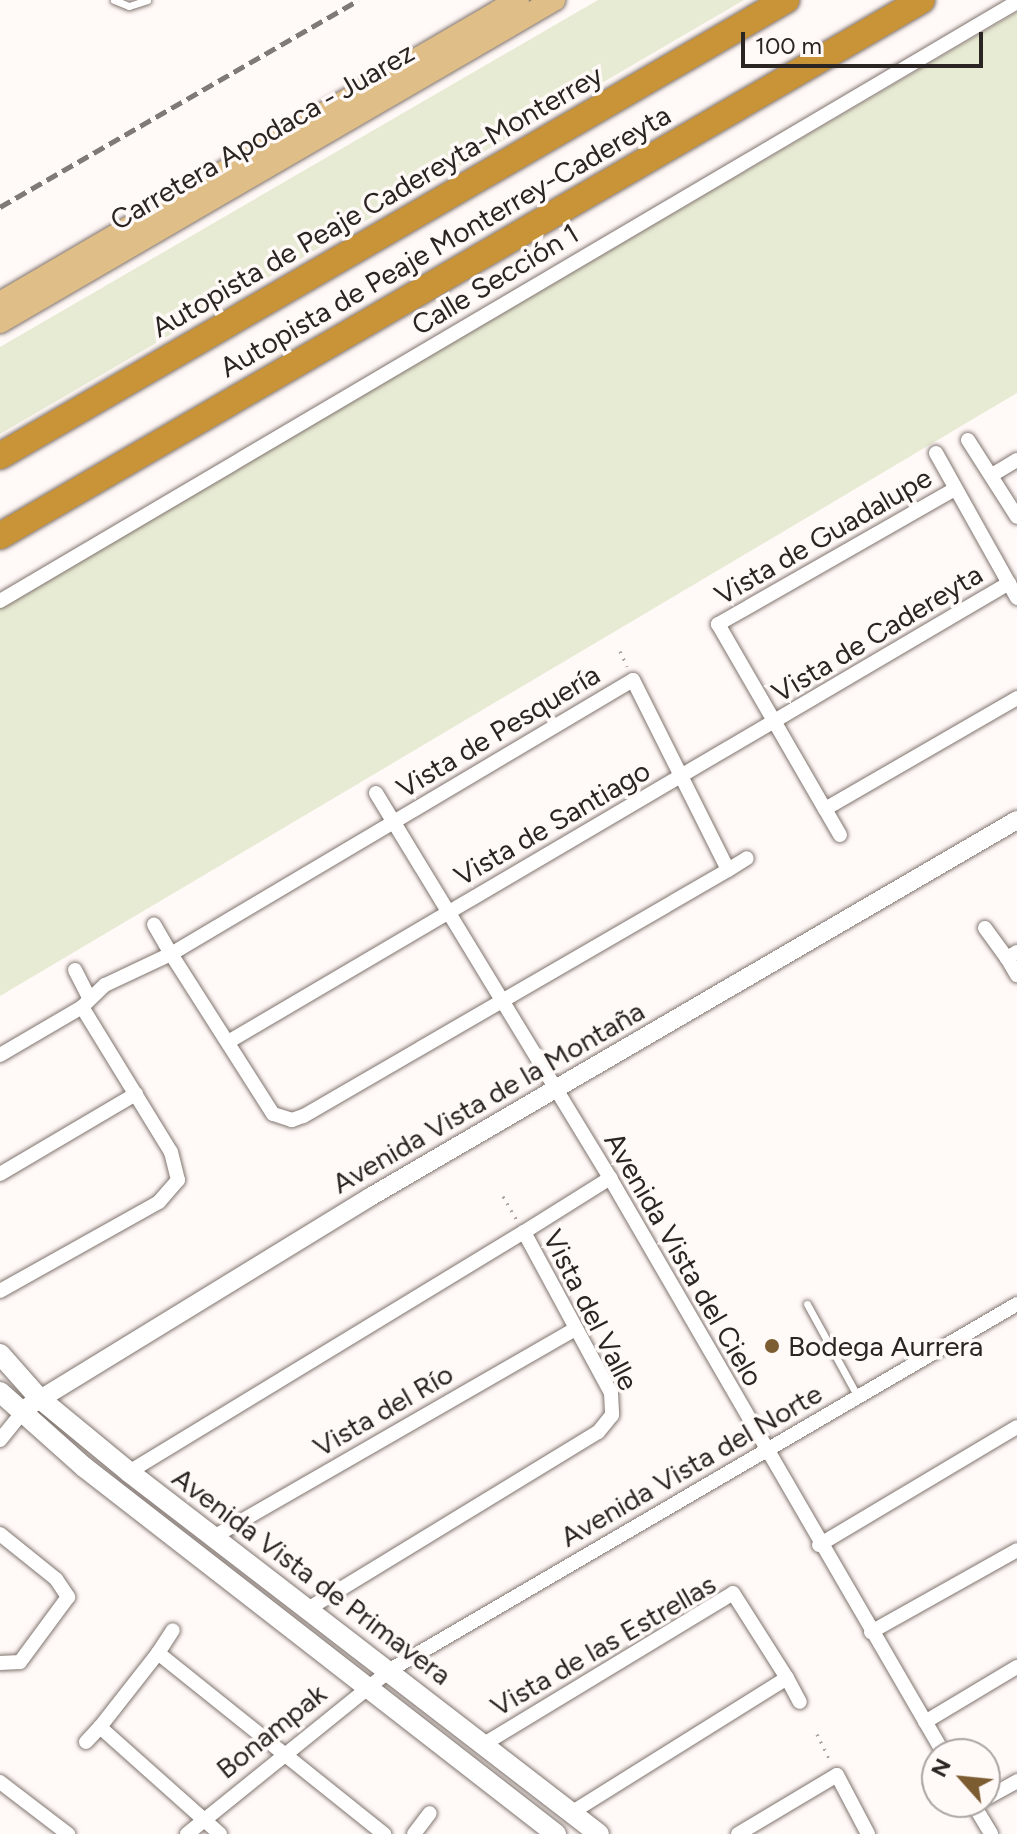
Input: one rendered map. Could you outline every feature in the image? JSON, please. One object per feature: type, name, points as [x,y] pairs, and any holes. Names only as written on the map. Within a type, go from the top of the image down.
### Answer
[{"type":"highway","name":"Autopista de Peaje Cadereyta-Monterrey","points":[[0,456],[786,0]]},
{"type":"highway","name":"Autopista de Peaje Monterrey-Cadereyta","points":[[0,536],[922,0]]},
{"type":"main road","points":[[0,303],[518,0]]},
{"type":"main road","name":"Carretera Apodaca - Juarez","points":[[0,322],[554,0]]},
{"type":"main road","name":"Avenida Vista de Primavera","points":[[0,1354],[38,1397],[129,1472],[311,1607],[599,1834]]},
{"type":"main road","name":"Avenida Vista de Primavera","points":[[0,1392],[21,1414],[545,1831]]},
{"type":"street","name":"Calle Sección 1","points":[[0,601],[1017,2]]},
{"type":"street","points":[[968,440],[1017,517]]},
{"type":"street","points":[[936,453],[1017,598]]},
{"type":"street","points":[[992,475],[1017,460]]},
{"type":"street","name":"Vista de Guadalupe","points":[[840,835],[772,727],[718,624],[955,489]]},
{"type":"street","name":"Vista de Cadereyta","points":[[683,779],[1009,583]]},
{"type":"street","name":"Vista de Pesquería","points":[[394,823],[633,680],[728,870]]},
{"type":"street","points":[[825,809],[1017,698]]},
{"type":"street","name":"Vista de Santiago","points":[[228,1042],[683,779]]},
{"type":"street","name":"Avenida Vista del Cielo","points":[[376,793],[610,1178],[765,1452],[934,1738]]},
{"type":"street","name":"Avenida Vista de la Montaña","points":[[0,1440],[38,1397],[1017,820]]},
{"type":"street","points":[[0,1055],[394,823]]},
{"type":"street","points":[[154,925],[265,1105],[292,1120],[747,858]]},
{"type":"street","points":[[985,928],[1012,955],[1017,975]]},
{"type":"street","points":[[0,1291],[175,1188],[175,1163],[86,1002],[75,970]]},
{"type":"street","points":[[0,1174],[136,1094]]},
{"type":"street","points":[[524,1232],[610,1178]]},
{"type":"street","name":"Vista del Valle","points":[[129,1472],[524,1232],[574,1330],[611,1393],[614,1404],[605,1425],[311,1607]]},
{"type":"street","name":"Avenida Vista del Norte","points":[[390,1670],[1017,1304]]},
{"type":"street","name":"Vista del Río","points":[[217,1535],[574,1330]]},
{"type":"street","points":[[819,1545],[1017,1427]]},
{"type":"street","points":[[0,1534],[62,1585],[68,1597],[20,1662],[0,1663]]},
{"type":"street","points":[[871,1632],[1017,1550]]},
{"type":"street","name":"Vista de las Estrellas","points":[[484,1744],[733,1593],[787,1678]]},
{"type":"street","points":[[86,1742],[173,1630]]},
{"type":"street","points":[[158,1653],[384,1834]]},
{"type":"street","points":[[925,1722],[1017,1667]]},
{"type":"street","name":"Bonampak","points":[[187,1834],[390,1670]]},
{"type":"street","points":[[571,1813],[787,1678],[800,1702]]},
{"type":"street","points":[[100,1727],[220,1834]]},
{"type":"street","points":[[738,1834],[837,1775],[868,1834]]},
{"type":"street","points":[[0,1782],[68,1834]]},
{"type":"street","points":[[414,1834],[430,1813]]},
{"type":"street","points":[[42,1834],[52,1821]]},
{"type":"lane","points":[[114,0],[129,6],[147,0]]},
{"type":"lane","points":[[807,1304],[858,1397]]},
{"type":"path","points":[[503,1196],[524,1232]]},
{"type":"path","points":[[817,1734],[837,1775]]},
{"type":"green space","points":[[598,0],[744,0],[0,434],[0,347]]},
{"type":"green space","points":[[1017,12],[1017,393],[0,996],[0,608]]},
{"type":"railway","points":[[0,207],[358,0]]},
{"type":"place","name":"Bodega Aurrera","points":[[772,1346]]}]
